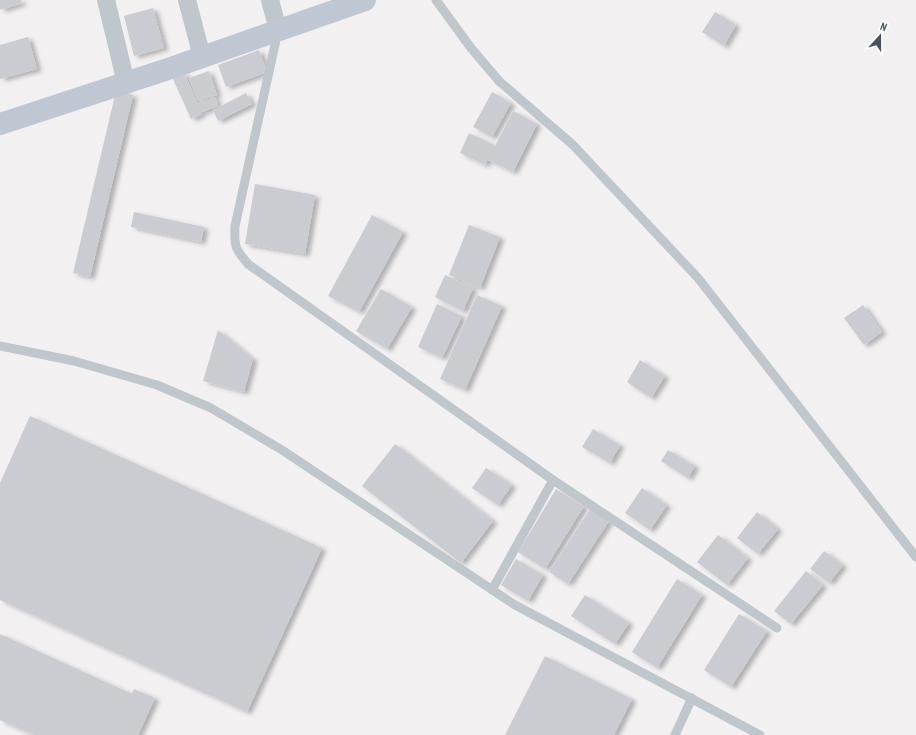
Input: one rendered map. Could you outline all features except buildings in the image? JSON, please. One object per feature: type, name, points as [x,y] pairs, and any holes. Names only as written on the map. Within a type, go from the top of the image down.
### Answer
[{"type":"street","points":[[106,0],[126,83]]},
{"type":"street","points":[[187,0],[202,57]]},
{"type":"street","points":[[270,0],[278,30]]},
{"type":"street","points":[[0,124],[126,83],[365,0]]},
{"type":"lane","points":[[436,0],[471,48],[499,81],[573,145],[698,278],[916,557]]},
{"type":"lane","points":[[278,30],[235,226],[234,243],[236,251],[248,264],[553,480],[777,628]]},
{"type":"lane","points":[[0,346],[74,362],[157,385],[211,408],[282,450],[515,605],[760,735]]},
{"type":"lane","points":[[492,590],[553,480]]},
{"type":"lane","points":[[675,735],[692,698]]}]
